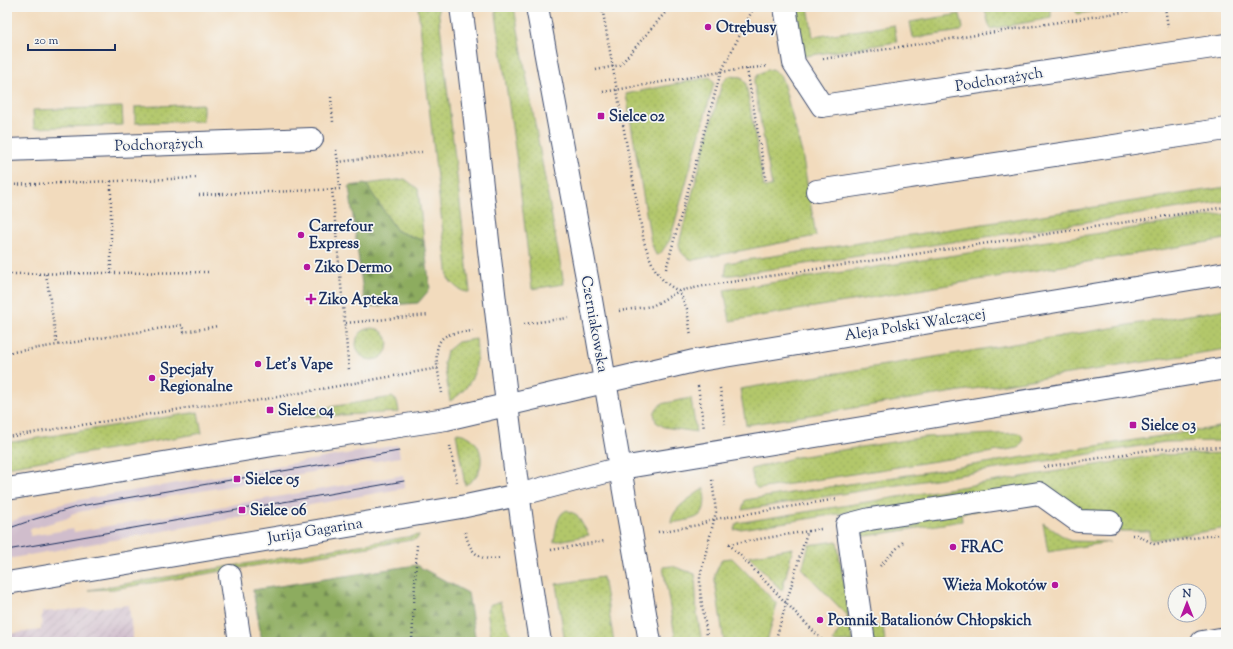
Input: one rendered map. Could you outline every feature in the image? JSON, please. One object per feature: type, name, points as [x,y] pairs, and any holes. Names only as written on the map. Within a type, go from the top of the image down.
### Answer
[{"type":"main road","points":[[461,7],[471,75],[492,274],[518,495],[540,642]]},
{"type":"main road","name":"Czerniakowska","points":[[537,7],[621,468],[650,642]]},
{"type":"main road","points":[[785,7],[794,63]]},
{"type":"main road","name":"Podchorążych","points":[[794,63],[822,106],[1226,45]]},
{"type":"main road","points":[[817,191],[1226,129]]},
{"type":"main road","name":"Podchorążych","points":[[7,150],[312,139]]},
{"type":"main road","name":"Aleja Polski Walczącej","points":[[605,381],[747,352],[1226,273]]},
{"type":"main road","points":[[621,468],[1226,368]]},
{"type":"main road","points":[[7,489],[273,445],[418,424],[508,405],[605,381]]},
{"type":"main road","name":"Jurija Gagarina","points":[[7,583],[461,507],[518,495],[621,468]]},
{"type":"main road","points":[[864,642],[846,525],[870,519],[1039,493],[1078,521],[1110,522]]},
{"type":"main road","points":[[230,576],[240,642]]},
{"type":"main road","points":[[1202,642],[1226,638]]},
{"type":"path","points":[[602,7],[618,89],[644,242],[656,273],[666,285],[679,290],[687,309],[690,327]]},
{"type":"path","points":[[596,70],[620,65],[670,7]]},
{"type":"path","points":[[666,269],[721,72],[754,7]]},
{"type":"path","points":[[603,92],[721,72],[794,63],[1155,7]]},
{"type":"path","points":[[747,69],[766,180]]},
{"type":"path","points":[[199,194],[340,189],[338,162],[422,152]]},
{"type":"path","points":[[7,185],[197,178]]},
{"type":"path","points":[[111,181],[111,274]]},
{"type":"path","points":[[332,189],[346,324],[349,370]]},
{"type":"path","points":[[652,306],[679,290],[1226,207]]},
{"type":"path","points":[[7,274],[211,272]]},
{"type":"path","points":[[46,274],[57,345]]},
{"type":"path","points":[[346,324],[428,315]]},
{"type":"path","points":[[542,322],[570,318]]},
{"type":"path","points":[[7,353],[182,325],[184,332],[218,326]]},
{"type":"path","points":[[443,397],[436,352],[439,343],[444,336],[478,331]]},
{"type":"path","points":[[7,437],[200,406],[254,400],[438,368]]},
{"type":"path","points":[[720,388],[726,431]]},
{"type":"path","points":[[699,392],[704,432]]},
{"type":"path","points":[[450,441],[457,486]]},
{"type":"path","points":[[708,642],[700,591],[700,576],[715,519],[716,508],[712,481]]},
{"type":"path","points":[[670,530],[698,525],[715,519]]},
{"type":"path","points":[[824,642],[729,544],[829,528]]},
{"type":"path","points":[[464,530],[468,545],[476,554],[487,558],[504,557]]},
{"type":"path","points":[[775,642],[807,532]]},
{"type":"path","points":[[1130,535],[1137,535],[1154,544],[1226,533]]},
{"type":"path","points":[[856,591],[907,538]]},
{"type":"path","points":[[556,549],[594,542]]},
{"type":"path","points":[[412,642],[417,546]]},
{"type":"shaded area","points":[[398,445],[400,457],[83,511],[71,514],[71,517],[30,529],[30,536],[73,529],[74,532],[403,475],[405,488],[7,559],[7,523],[47,508],[79,500]]},
{"type":"shaded area","points":[[129,605],[133,642],[7,642],[7,634],[41,630],[42,612]]},
{"type":"green space","points":[[418,7],[438,7],[470,292],[460,290],[448,278]]},
{"type":"green space","points":[[495,7],[514,7],[564,284],[532,289],[518,169]]},
{"type":"green space","points":[[793,7],[808,7],[813,37],[894,25],[897,42],[805,56],[801,53]]},
{"type":"green space","points":[[1004,7],[1051,7],[1051,18],[990,29],[985,10]]},
{"type":"green space","points":[[1074,7],[1121,7],[1077,14]]},
{"type":"green space","points":[[960,14],[963,28],[961,31],[913,37],[910,22]]},
{"type":"green space","points":[[772,69],[780,75],[783,82],[802,153],[816,236],[693,260],[690,259],[681,252],[679,243],[722,83],[729,76],[742,77],[746,84],[764,187],[772,187],[754,83],[756,77],[760,73]]},
{"type":"green space","points":[[710,77],[714,83],[670,240],[660,254],[656,255],[651,242],[626,94]]},
{"type":"green space","points":[[203,104],[203,121],[135,123],[135,107]]},
{"type":"green space","points":[[122,107],[123,125],[34,128],[33,110]]},
{"type":"green space","points":[[405,179],[418,189],[424,241],[397,231],[366,184]]},
{"type":"green space","points":[[366,184],[397,231],[424,241],[430,289],[418,303],[365,307],[349,186]]},
{"type":"green space","points":[[1226,187],[1226,201],[725,276],[727,263]]},
{"type":"green space","points":[[1226,214],[1226,239],[730,321],[724,290]]},
{"type":"green space","points":[[1226,309],[1226,349],[746,425],[740,389]]},
{"type":"green space","points":[[372,328],[378,329],[385,335],[388,344],[387,350],[381,357],[372,360],[366,359],[359,353],[356,344],[357,338],[363,331]]},
{"type":"green space","points":[[476,339],[477,358],[474,374],[465,389],[450,401],[444,363],[447,351],[458,342]]},
{"type":"green space","points":[[392,397],[397,401],[399,412],[305,417],[305,411]]},
{"type":"green space","points":[[691,398],[696,432],[664,427],[656,422],[654,413],[661,404]]},
{"type":"green space","points":[[198,412],[202,433],[7,467],[7,443]]},
{"type":"green space","points":[[1226,426],[1226,441],[1165,442],[742,510],[745,500]]},
{"type":"green space","points":[[456,433],[466,435],[473,440],[481,455],[481,464],[478,472],[473,480],[465,485]]},
{"type":"green space","points":[[1019,433],[1022,436],[1023,441],[1018,448],[758,489],[754,485],[751,469],[797,457],[925,437]]},
{"type":"green space","points":[[1226,453],[1226,528],[1153,540],[1150,539],[1150,531],[1115,531],[1092,513],[1039,505],[1014,505],[961,513],[962,521],[867,536],[856,536],[852,512],[734,530],[737,523],[1158,455]]},
{"type":"green space","points":[[704,488],[704,506],[699,516],[688,520],[671,523],[672,517],[679,507]]},
{"type":"green space","points":[[567,510],[577,515],[589,535],[554,542],[559,519],[563,512]]},
{"type":"green space","points":[[1043,523],[1070,541],[1110,542],[1048,552]]},
{"type":"green space","points":[[419,535],[417,539],[114,589],[88,590]]},
{"type":"green space","points":[[837,541],[853,642],[832,642],[848,616],[802,569],[809,545]]},
{"type":"green space","points":[[793,548],[782,591],[749,556]]},
{"type":"green space","points":[[732,558],[777,604],[767,642],[724,642],[715,574],[722,559]]},
{"type":"green space","points":[[416,565],[468,593],[476,642],[262,642],[253,590]]},
{"type":"green space","points":[[672,566],[695,574],[697,614],[702,642],[676,642],[663,567]]},
{"type":"green space","points":[[603,577],[614,642],[565,642],[556,584]]},
{"type":"green space","points":[[500,602],[513,642],[492,642],[487,610],[491,604]]},
{"type":"green space","points":[[883,625],[885,642],[873,642],[870,627]]},
{"type":"tram line","points":[[7,529],[80,506],[399,451]]},
{"type":"tram line","points":[[7,550],[404,481]]},
{"type":"place","name":"Otrębusy","points":[[708,27]]},
{"type":"place","name":"Sielce 02","points":[[601,116]]},
{"type":"place","name":"Carrefour Express","points":[[301,235]]},
{"type":"place","name":"Ziko Dermo","points":[[307,267]]},
{"type":"place","name":"Ziko Apteka","points":[[311,299]]},
{"type":"place","name":"Let's Vape","points":[[258,364]]},
{"type":"place","name":"Specjały Regionalne","points":[[152,378]]},
{"type":"place","name":"Sielce 04","points":[[270,410]]},
{"type":"place","name":"Sielce 03","points":[[1133,425]]},
{"type":"place","name":"Sielce 05","points":[[237,479]]},
{"type":"place","name":"Sielce 06","points":[[242,510]]},
{"type":"place","name":"FRAC","points":[[953,547]]},
{"type":"place","name":"Wieża Mokotów","points":[[1055,585]]},
{"type":"place","name":"Pomnik Batalionów Chłopskich","points":[[820,620]]}]
